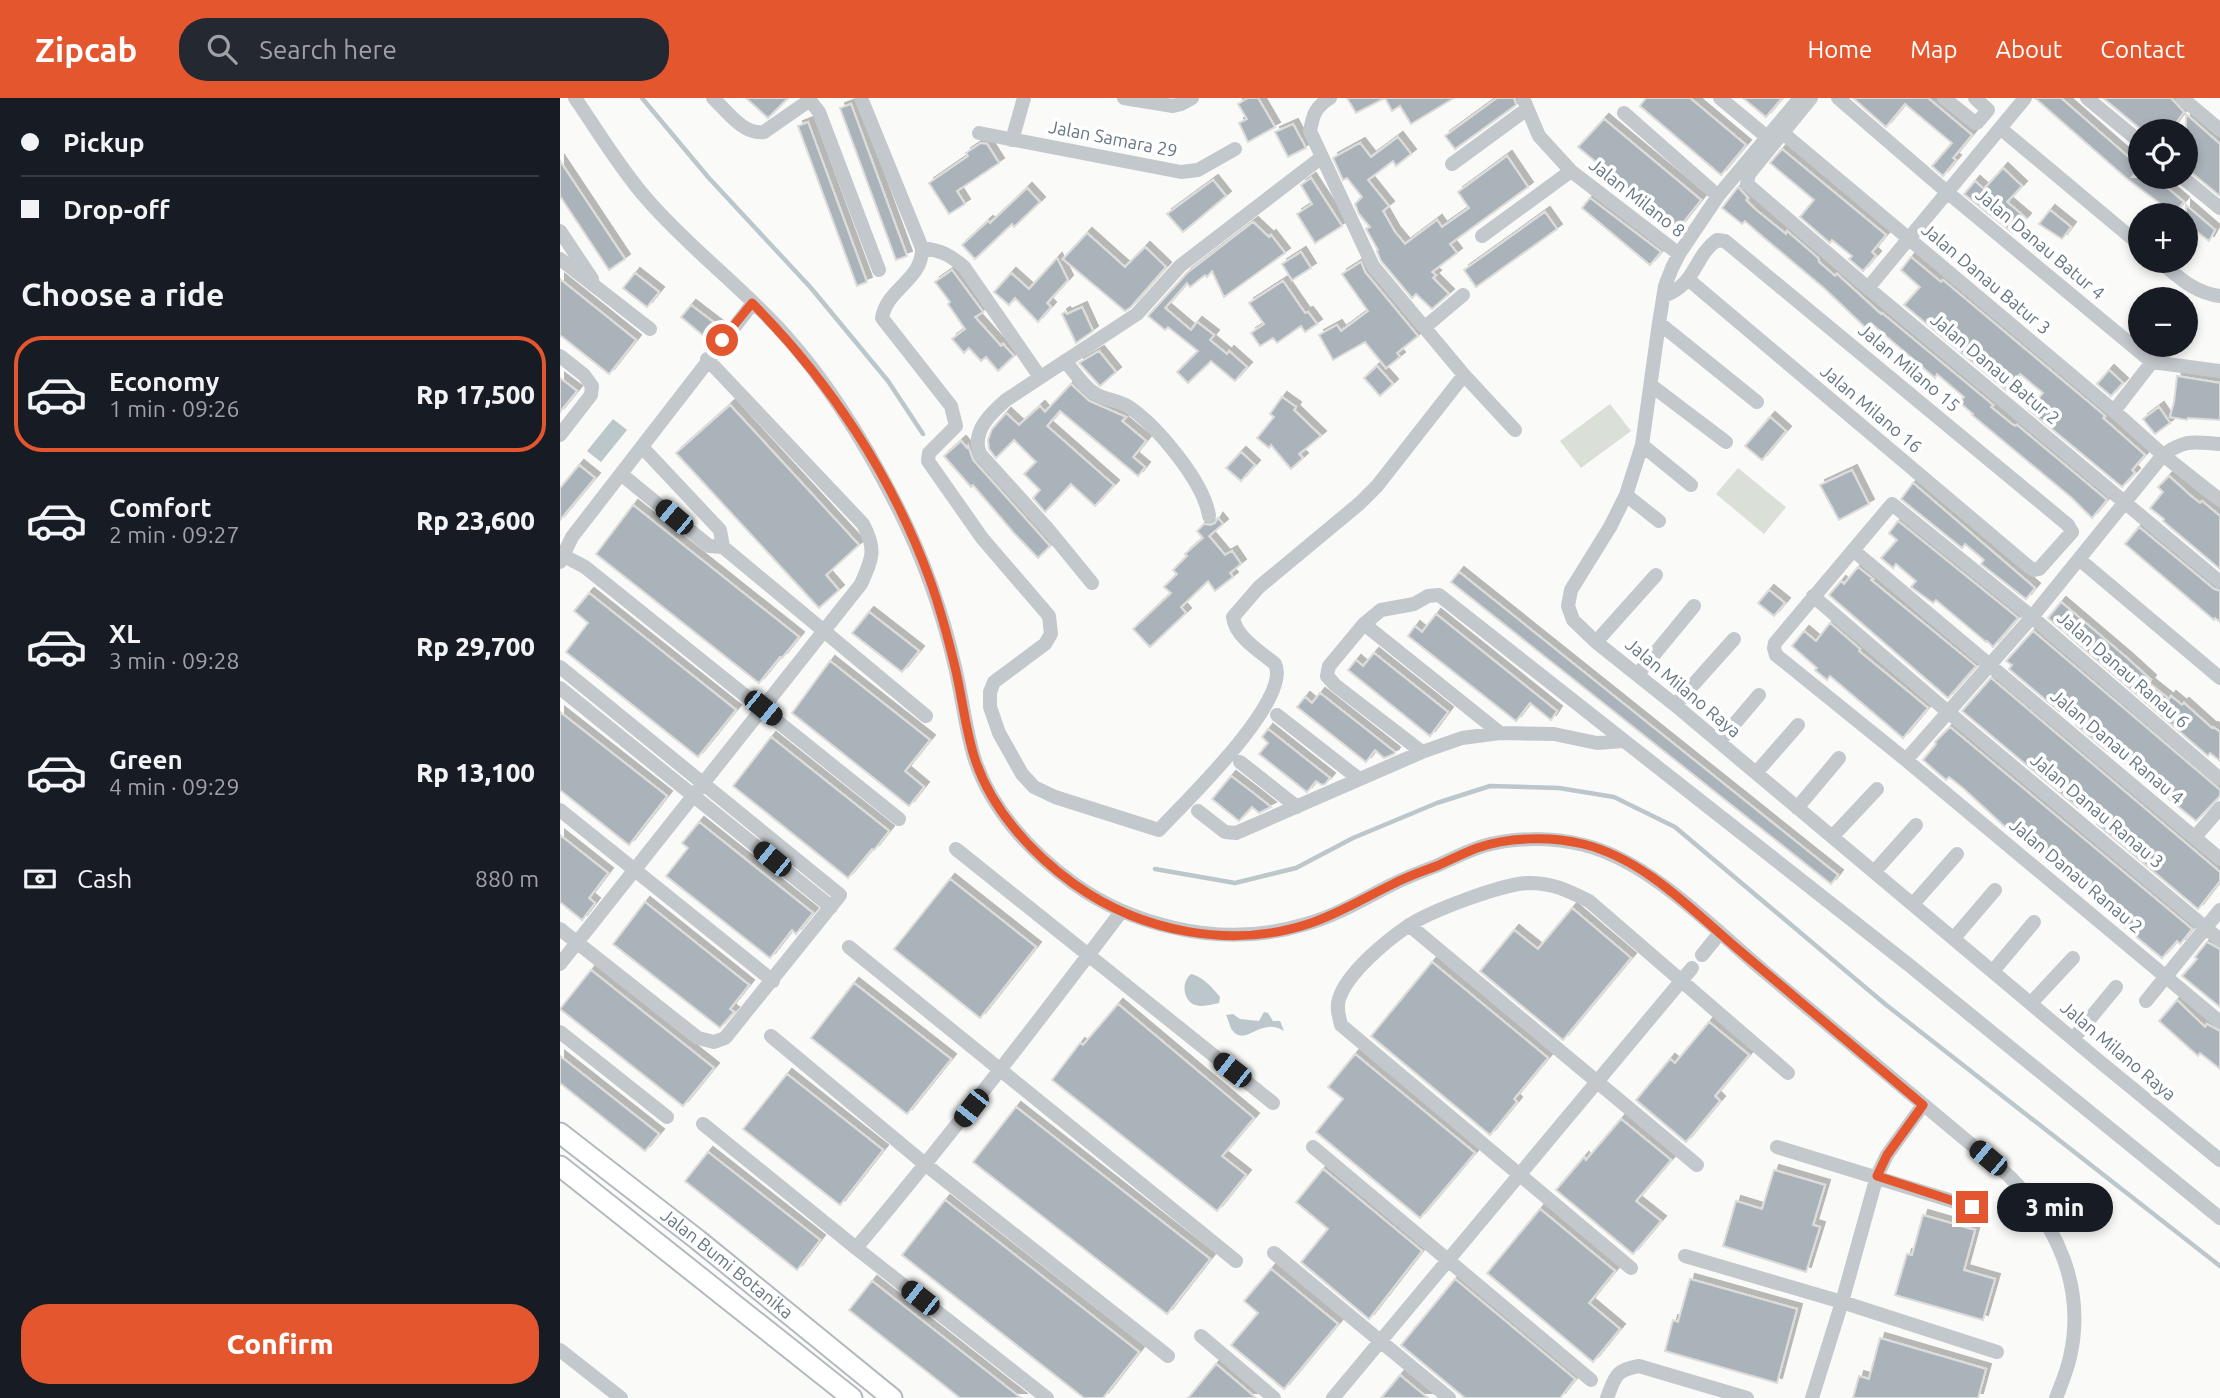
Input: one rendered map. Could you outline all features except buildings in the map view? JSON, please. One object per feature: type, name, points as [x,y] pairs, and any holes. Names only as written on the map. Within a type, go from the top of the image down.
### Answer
[{"type":"main road","name":"Jalan Bumi Botanika","points":[[560,1133],[698,1240],[892,1398]]},
{"type":"main road","name":"Jalan Bumi Botanika","points":[[560,1166],[852,1398]]},
{"type":"main road","points":[[682,1261],[698,1240]]},
{"type":"street","points":[[575,98],[643,195],[783,334],[839,405],[860,437],[897,506],[930,581],[955,667],[974,756],[981,774],[998,806],[1019,834],[1065,877],[1121,912],[1155,924],[1204,934],[1263,934],[1320,919],[1397,882],[1479,848],[1519,839],[1581,844],[1621,859],[1668,888],[1719,934],[2018,1184],[2038,1209],[2059,1246],[2071,1284],[2075,1318],[2070,1359],[2056,1398]]},
{"type":"street","points":[[713,98],[746,129],[755,133],[764,132],[809,99],[819,112],[879,270]]},
{"type":"street","points":[[861,98],[922,248],[922,260],[888,300],[882,318],[951,406],[956,426]]},
{"type":"street","points":[[1012,140],[1024,98]]},
{"type":"street","points":[[1124,98],[1173,106],[1192,98]]},
{"type":"street","points":[[1330,98],[1318,105],[1313,114],[1310,131],[1373,266],[1464,375],[1515,430]]},
{"type":"street","points":[[1720,98],[1767,136]]},
{"type":"street","name":"Jalan Milano Raya","points":[[1800,98],[1718,196],[1679,254],[1665,286],[1642,445],[1626,495],[1610,527],[1571,590],[1568,606],[1573,620],[1596,642],[1638,674],[2220,1160]]},
{"type":"street","points":[[1783,133],[1811,98]]},
{"type":"street","name":"Jalan Danau Batur 4","points":[[1838,98],[2152,362]]},
{"type":"street","points":[[1944,98],[1978,123],[1988,110],[1975,98]]},
{"type":"street","points":[[1868,288],[2025,98]]},
{"type":"street","points":[[2087,98],[2128,132]]},
{"type":"street","points":[[2182,98],[2220,130]]},
{"type":"street","points":[[1452,164],[1525,104]]},
{"type":"street","name":"Jalan Milano 8","points":[[1525,104],[1539,136],[1571,171],[1679,254]]},
{"type":"street","points":[[1623,113],[1718,196]]},
{"type":"street","points":[[2000,128],[2128,235]]},
{"type":"street","name":"Jalan Samara 29","points":[[979,133],[1181,172],[1198,170],[1235,149]]},
{"type":"street","name":"Jalan Danau Batur 2","points":[[1783,133],[1749,174],[1747,184],[2220,582]]},
{"type":"street","name":"Jalan Danau Batur 3","points":[[1783,133],[2163,456],[2220,500]]},
{"type":"street","points":[[1092,583],[980,454],[976,441],[978,433],[1006,400],[1137,314],[1180,266],[1322,158]]},
{"type":"street","name":"Jalan Milano 8","points":[[1482,236],[1571,171]]},
{"type":"street","points":[[2197,189],[2220,208]]},
{"type":"street","points":[[560,231],[600,290]]},
{"type":"street","name":"Jalan Milano 15","points":[[1689,280],[1709,245],[1717,240],[1725,241],[2068,525],[2071,532],[2039,569],[2034,570],[2029,566]]},
{"type":"street","points":[[922,248],[939,250],[964,267],[1040,377]]},
{"type":"street","points":[[560,259],[650,330]]},
{"type":"street","points":[[2174,273],[2193,289],[2220,296]]},
{"type":"street","points":[[1664,296],[1689,280]]},
{"type":"street","name":"Jalan Milano 16","points":[[1689,280],[2029,566]]},
{"type":"street","points":[[1425,327],[1463,295]]},
{"type":"street","points":[[752,303],[572,537],[561,558],[585,567],[899,819]]},
{"type":"street","points":[[1659,323],[1757,402]]},
{"type":"street","points":[[560,356],[584,375],[592,386],[591,396],[560,435]]},
{"type":"street","points":[[560,964],[861,584],[870,563],[872,540],[863,524],[708,359]]},
{"type":"street","points":[[1065,361],[1096,395],[1130,408],[1165,441],[1201,488],[1208,504],[1209,516]]},
{"type":"street","points":[[2113,411],[2152,362],[2220,371]]},
{"type":"street","points":[[956,426],[929,453],[928,461],[982,538],[1049,616],[1051,626],[1051,634],[1045,644],[994,682],[990,692],[990,707],[999,733],[1022,774],[1034,787],[1055,797],[1159,830],[1245,736],[1272,695],[1278,679],[1275,664],[1238,632],[1233,617],[1259,587],[1377,486],[1464,375]]},
{"type":"street","points":[[1652,386],[1726,442]]},
{"type":"street","points":[[956,426],[978,433]]},
{"type":"street","points":[[1906,760],[2032,617],[2163,456],[2175,447],[2190,442],[2220,444]]},
{"type":"street","points":[[1642,445],[1691,485]]},
{"type":"street","points":[[642,447],[720,530],[723,547]]},
{"type":"street","points":[[621,474],[709,546],[723,547],[926,716]]},
{"type":"street","points":[[1626,495],[1659,521]]},
{"type":"street","name":"Jalan Danau Ranau 6","points":[[1853,550],[1892,504],[2032,617],[2220,779]]},
{"type":"street","points":[[1813,596],[1853,550]]},
{"type":"street","name":"Jalan Danau Ranau 4","points":[[1853,550],[2220,859]]},
{"type":"street","points":[[2080,559],[2220,678]]},
{"type":"street","points":[[1596,642],[1656,575]]},
{"type":"street","points":[[1422,752],[1327,676],[1329,666],[1364,624],[1381,610],[1414,604],[1428,596],[1439,595],[1899,957],[2220,1218]]},
{"type":"street","name":"Jalan Danau Ranau 2","points":[[1813,596],[1775,643],[1776,655],[2220,1022]]},
{"type":"street","name":"Jalan Danau Ranau 3","points":[[1813,596],[2220,940]]},
{"type":"street","points":[[1638,674],[1694,606]]},
{"type":"street","points":[[1364,624],[1500,733]]},
{"type":"street","points":[[1675,705],[1734,639]]},
{"type":"street","points":[[560,667],[703,784],[835,901]]},
{"type":"street","points":[[560,688],[693,796],[835,901]]},
{"type":"street","points":[[1718,742],[1759,695]]},
{"type":"street","points":[[1277,715],[1359,779]]},
{"type":"street","points":[[1756,773],[1798,725]]},
{"type":"street","points":[[1198,810],[1225,832],[1236,833],[1422,752],[1462,738],[1500,733],[1554,734],[1597,743],[1623,741]]},
{"type":"street","points":[[1797,808],[1839,758]]},
{"type":"street","points":[[1240,762],[1297,807]]},
{"type":"street","points":[[1832,837],[1877,789]]},
{"type":"street","points":[[2195,838],[2220,808]]},
{"type":"street","points":[[560,810],[773,981]]},
{"type":"street","points":[[1874,872],[1916,825]]},
{"type":"street","points":[[956,849],[1273,1103]]},
{"type":"street","points":[[1913,904],[1956,854]]},
{"type":"street","points":[[1631,1268],[1341,1025],[1337,1009],[1339,998],[1350,980],[1373,954],[1409,925],[1493,890],[1526,883],[1556,885],[1589,901],[1788,1073]]},
{"type":"street","points":[[1954,938],[1996,890]]},
{"type":"street","points":[[560,929],[698,1038],[707,1042],[719,1041],[725,1038],[773,981],[835,901]]},
{"type":"street","points":[[2146,1001],[2220,910]]},
{"type":"street","points":[[856,1248],[926,1166],[1121,912]]},
{"type":"street","points":[[1993,971],[2034,922]]},
{"type":"street","points":[[1409,925],[1697,1165]]},
{"type":"street","points":[[1702,956],[1719,934]]},
{"type":"street","points":[[849,947],[1236,1261]]},
{"type":"street","points":[[2031,1003],[2073,958]]},
{"type":"street","points":[[1333,1398],[1692,968]]},
{"type":"street","points":[[2073,1039],[2116,987]]},
{"type":"street","points":[[560,1032],[667,1117]]},
{"type":"street","points":[[771,1036],[926,1166],[1168,1356]]},
{"type":"street","points":[[1812,1398],[1877,1176],[1887,1155],[1923,1105]]},
{"type":"street","points":[[703,1124],[1047,1398]]},
{"type":"street","points":[[1313,1147],[1450,1259],[1591,1380]]},
{"type":"street","points":[[1777,1147],[1972,1207]]},
{"type":"street","points":[[1274,1253],[1449,1398]]},
{"type":"street","points":[[1685,1256],[1842,1302],[1997,1352]]},
{"type":"street","points":[[1201,1336],[1275,1398]]},
{"type":"street","points":[[560,1350],[621,1398]]},
{"type":"street","points":[[1607,1398],[1619,1372],[1639,1366],[1747,1398]]},
{"type":"shaded area","points":[[1610,404],[1631,431],[1581,468],[1560,441]]},
{"type":"shaded area","points":[[613,419],[627,430],[601,462],[587,451]]},
{"type":"shaded area","points":[[1738,468],[1786,507],[1764,534],[1716,494]]},
{"type":"shaded area","points":[[1191,974],[1211,986],[1220,997],[1219,1003],[1200,1006],[1190,1002],[1185,993],[1185,983]]},
{"type":"shaded area","points":[[1264,1012],[1268,1013],[1273,1021],[1280,1021],[1284,1031],[1268,1027],[1243,1036],[1237,1035],[1226,1015],[1233,1014],[1240,1019],[1259,1021]]},
{"type":"waterway","points":[[642,98],[708,177],[811,288],[888,381],[923,434]]},
{"type":"waterway","points":[[1155,869],[1235,883],[1296,868],[1353,838],[1437,803],[1490,786],[1559,788],[1614,797],[1675,827],[1885,1004],[2220,1266]]},
{"type":"route","points":[[722,340],[752,303],[812,368],[860,437],[897,506],[930,581],[955,667],[974,756],[981,774],[1012,826],[1027,843],[1074,884],[1121,912],[1155,924],[1204,934],[1263,934],[1308,924],[1397,882],[1497,843],[1519,839],[1543,840],[1581,844],[1602,851],[1621,859],[1668,888],[1923,1105],[1887,1155],[1877,1176],[1972,1207]]}]
